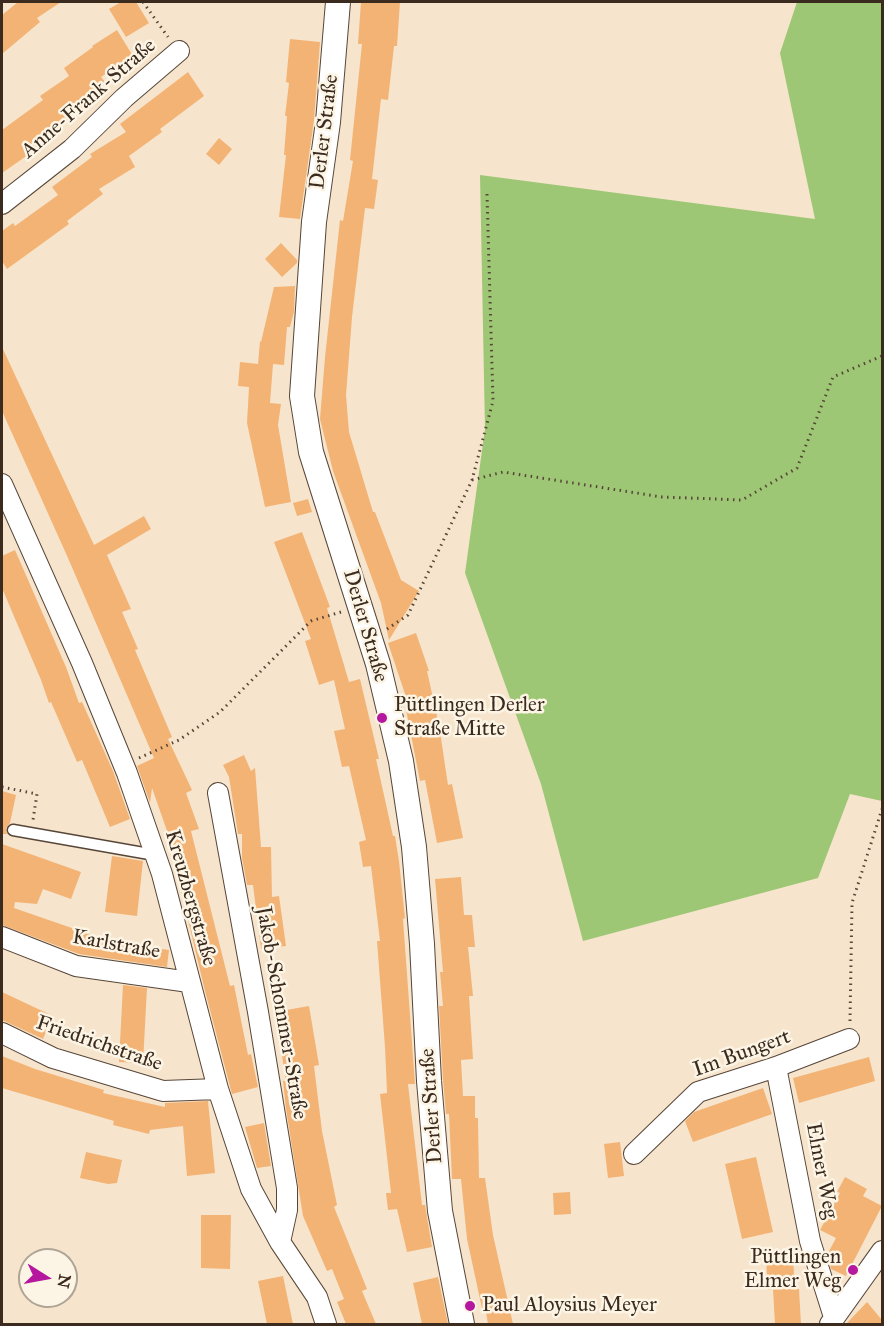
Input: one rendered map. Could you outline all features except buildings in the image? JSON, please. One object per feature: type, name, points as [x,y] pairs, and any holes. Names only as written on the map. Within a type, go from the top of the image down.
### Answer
[{"type":"street","name":"Derler Straße","points":[[338,2],[328,122],[314,222],[302,396],[311,452],[370,639],[401,761],[414,848],[423,944],[429,1081],[440,1211],[462,1324]]},
{"type":"street","name":"Anne-Frank-Straße","points":[[2,204],[72,149],[124,98],[179,51]]},
{"type":"street","name":"Kreuzbergstraße","points":[[2,484],[82,663],[124,765],[155,855],[218,1089],[251,1189],[280,1242],[317,1297],[326,1324]]},
{"type":"street","name":"Jakob-Schommer-Straße","points":[[218,793],[256,1000],[287,1188],[287,1210],[280,1242]]},
{"type":"street","name":"Karlstraße","points":[[2,937],[76,966],[189,982]]},
{"type":"street","name":"Friedrichstraße","points":[[2,1034],[53,1058],[163,1091],[218,1089]]},
{"type":"street","name":"Im Bungert","points":[[634,1154],[698,1092],[776,1067],[849,1039]]},
{"type":"street","name":"Elmer Weg","points":[[776,1067],[810,1241],[832,1321]]},
{"type":"street","points":[[832,1321],[882,1251]]},
{"type":"lane","points":[[12,830],[155,855]]},
{"type":"path","points":[[143,2],[179,51]]},
{"type":"path","points":[[370,639],[408,615],[472,480],[493,401],[487,194]]},
{"type":"path","points":[[472,480],[503,472],[662,497],[742,500],[797,468],[833,377],[882,356]]},
{"type":"path","points":[[124,765],[179,741],[220,712],[311,621],[360,606]]},
{"type":"path","points":[[2,787],[37,794],[30,833]]},
{"type":"path","points":[[849,1039],[852,903],[882,809]]},
{"type":"green space","points":[[797,2],[882,2],[882,801],[850,794],[818,878],[583,941],[541,784],[465,573],[485,429],[480,175],[815,219],[780,53]]},
{"type":"place","name":"Püttlingen Derler Straße Mitte","points":[[382,718]]},
{"type":"place","name":"Püttlingen Elmer Weg","points":[[853,1270]]},
{"type":"place","name":"Paul Aloysius Meyer","points":[[470,1306]]}]
